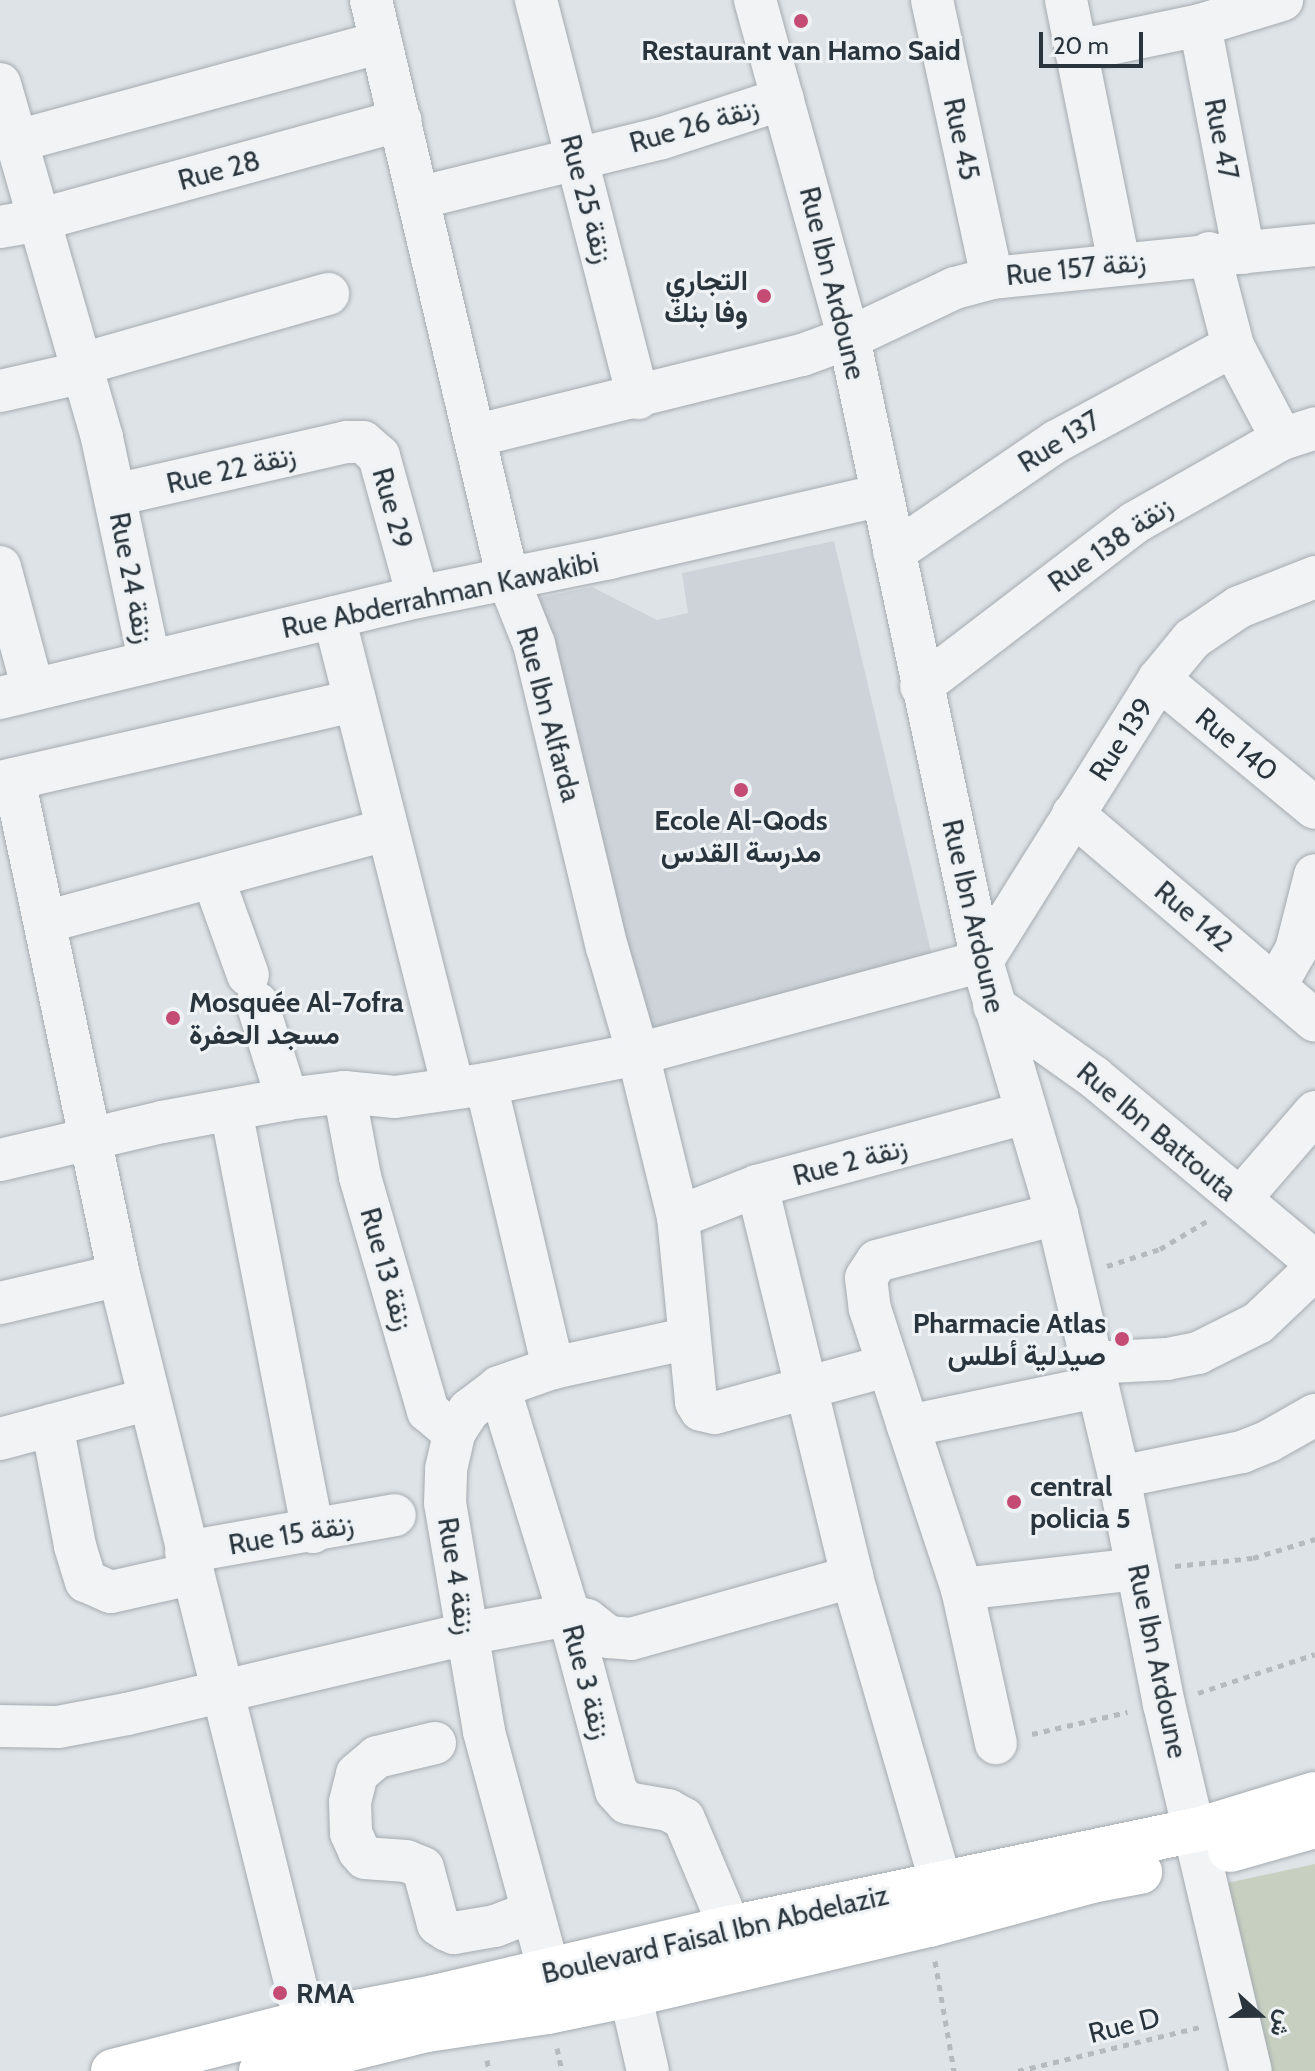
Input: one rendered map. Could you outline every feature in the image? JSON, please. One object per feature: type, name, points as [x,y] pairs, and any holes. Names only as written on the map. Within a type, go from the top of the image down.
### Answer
[{"type":"main road","name":"Boulevard Faisal Ibn Abdelaziz","points":[[261,2071],[427,2030],[548,2012],[630,1995],[929,1925],[1092,1881],[1199,1844],[1315,1794]]},
{"type":"main road","name":"Boulevard Faisal Ibn Abdelaziz","points":[[113,2071],[305,2022],[941,1883],[1315,1826]]},
{"type":"street","name":"Rue Ibn Alfarda","points":[[371,0],[508,579],[534,644],[607,947],[638,1054],[678,1217],[696,1402],[701,1410],[715,1413],[806,1390]]},
{"type":"street","name":"Rue 25 زنقة","points":[[536,0],[638,398]]},
{"type":"street","name":"Rue Ibn Ardoune","points":[[755,0],[849,338],[982,961],[1057,1214],[1119,1477],[1164,1704],[1251,2071]]},
{"type":"street","name":"Rue 45","points":[[932,0],[992,278]]},
{"type":"street","points":[[1066,0],[1119,263]]},
{"type":"street","points":[[1076,51],[1200,25],[1282,0]]},
{"type":"street","name":"Rue 47","points":[[1200,25],[1227,253],[1233,346],[1299,434]]},
{"type":"street","points":[[17,141],[381,42]]},
{"type":"street","name":"Rue 24 زنقة","points":[[0,84],[17,141],[19,223],[83,368],[115,495],[149,660]]},
{"type":"street","name":"Rue 26 زنقة","points":[[418,198],[662,138],[783,99]]},
{"type":"street","name":"Rue 28","points":[[19,223],[400,120]]},
{"type":"street","name":"Rue 157 زنقة","points":[[474,436],[756,369],[849,338],[944,293],[992,278],[1315,245]]},
{"type":"street","points":[[0,391],[328,294]]},
{"type":"street","name":"Rue 137","points":[[894,552],[1057,441],[1233,346]]},
{"type":"street","name":"Rue 138 زنقة","points":[[921,686],[1134,523],[1299,434]]},
{"type":"street","name":"Rue 22 زنقة","points":[[115,495],[347,442]]},
{"type":"street","name":"Rue 29","points":[[347,442],[363,442],[379,456],[418,597]]},
{"type":"street","name":"Rue Abderrahman Kawakibi","points":[[17,694],[418,597],[881,495]]},
{"type":"street","points":[[0,567],[17,694]]},
{"type":"street","name":"Rue 139","points":[[982,961],[1159,679],[1192,639],[1209,624],[1239,607],[1315,577]]},
{"type":"street","points":[[334,617],[386,830],[469,1086],[553,1368]]},
{"type":"street","name":"Rue 140","points":[[1159,679],[1315,808]]},
{"type":"street","points":[[305,2022],[188,1563],[88,1138],[45,922],[7,780],[355,701]]},
{"type":"street","name":"Rue 142","points":[[1073,814],[1315,1021]]},
{"type":"street","points":[[45,922],[386,830]]},
{"type":"street","points":[[1276,985],[1296,950],[1315,875]]},
{"type":"street","points":[[213,878],[287,1099]]},
{"type":"street","points":[[0,1160],[88,1138],[287,1099],[344,1092],[395,1097],[638,1054],[982,961]]},
{"type":"street","name":"Rue Ibn Battouta","points":[[994,1006],[1094,1077],[1315,1262]]},
{"type":"street","name":"Rue 13 زنقة","points":[[344,1092],[360,1177],[428,1411],[454,1433]]},
{"type":"street","points":[[231,1110],[313,1532]]},
{"type":"street","points":[[1240,1199],[1315,1112]]},
{"type":"street","name":"Rue 2 زنقة","points":[[678,1217],[757,1186],[1026,1113]]},
{"type":"street","points":[[757,1186],[852,1577],[941,1883]]},
{"type":"street","points":[[996,1743],[962,1589],[886,1366],[866,1287],[872,1265],[897,1255],[1057,1214]]},
{"type":"street","points":[[908,1426],[1153,1360],[1198,1353],[1258,1323],[1315,1269]]},
{"type":"street","points":[[0,1303],[119,1275]]},
{"type":"street","name":"Rue 4 زنقة","points":[[549,1971],[484,1731],[445,1503],[446,1469],[454,1433],[469,1410],[499,1387],[553,1368],[689,1338]]},
{"type":"street","points":[[806,1390],[886,1366]]},
{"type":"street","name":"Rue 3 زنقة","points":[[499,1387],[569,1615],[616,1791],[627,1803],[668,1810],[684,1819],[730,1928]]},
{"type":"street","points":[[0,1439],[149,1399]]},
{"type":"street","points":[[1119,1477],[1242,1452],[1315,1415]]},
{"type":"street","name":"Rue 15 زنقة","points":[[52,1425],[75,1546],[86,1581],[111,1592],[188,1563],[395,1515]]},
{"type":"street","points":[[962,1589],[1137,1569]]},
{"type":"street","points":[[0,1726],[58,1727],[223,1694],[466,1634],[569,1615],[584,1618],[609,1637],[631,1639],[852,1577]]},
{"type":"street","points":[[435,1743],[377,1757],[357,1774],[350,1802],[351,1833],[359,1851],[365,1858],[406,1861],[423,1868],[438,1924],[454,1933],[495,1926],[532,1912]]},
{"type":"street","points":[[621,1953],[648,2071]]},
{"type":"path","points":[[1072,1276],[1160,1249],[1240,1199]]},
{"type":"path","points":[[1137,1569],[1253,1558],[1315,1539]]},
{"type":"path","points":[[996,1743],[1164,1704],[1315,1654]]},
{"type":"path","points":[[929,1925],[954,2071]]},
{"type":"path","name":"Rue D","points":[[1018,2071],[1239,2018]]},
{"type":"shaded area","name":"Ecole Al-Qods مدرسة القدس","points":[[834,541],[933,960],[650,1030],[539,598],[592,587],[657,620],[688,613],[682,573]]},
{"type":"green space","points":[[1315,1864],[1315,2071],[1255,2071],[1223,1884]]},
{"type":"place","name":"Restaurant van Hamo Said","points":[[801,21]]},
{"type":"place","name":"التجاري وفا بنك","points":[[764,296]]},
{"type":"place","name":"Ecole Al-Qods مدرسة القدس","points":[[741,790]]},
{"type":"place","name":"Mosquée Al-7ofra مسجد الحفرة","points":[[173,1018]]},
{"type":"place","name":"Pharmacie Atlas صيدلية أطلس","points":[[1122,1339]]},
{"type":"place","name":"central policia 5","points":[[1014,1502]]},
{"type":"place","name":"RMA","points":[[280,1993]]}]
